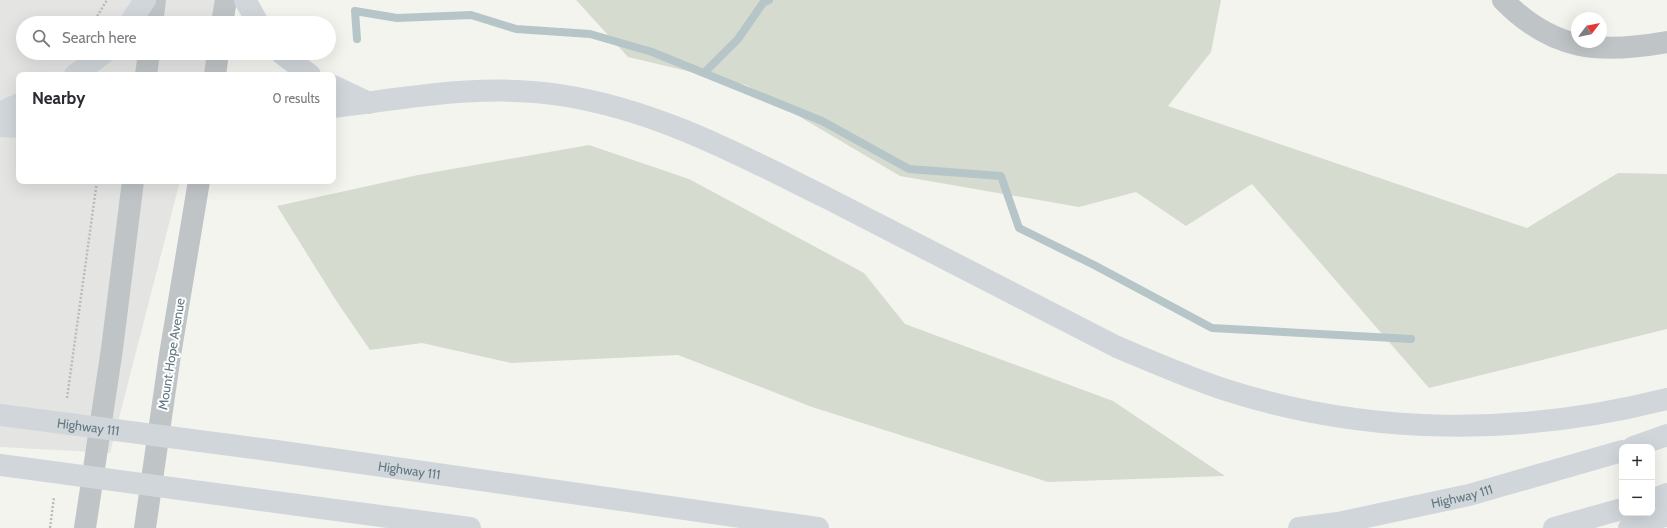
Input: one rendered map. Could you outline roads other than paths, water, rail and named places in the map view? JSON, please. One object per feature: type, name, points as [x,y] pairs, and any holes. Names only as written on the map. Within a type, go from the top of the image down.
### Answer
[{"type":"highway","points":[[135,16],[145,0]]},
{"type":"highway","points":[[245,0],[254,16]]},
{"type":"highway","points":[[79,72],[95,60]]},
{"type":"highway","points":[[290,60],[306,72]]},
{"type":"highway","points":[[336,87],[369,103]]},
{"type":"highway","points":[[336,107],[470,91],[514,91],[566,96],[604,103],[651,116],[700,136],[749,159],[1117,346],[1172,370],[1227,390],[1284,405],[1342,417],[1386,423],[1458,427],[1516,424],[1574,418],[1631,408],[1667,399]]},
{"type":"highway","points":[[0,113],[16,105]]},
{"type":"highway","points":[[0,126],[16,127]]},
{"type":"highway","name":"Highway 111","points":[[0,415],[276,451],[818,528]]},
{"type":"highway","points":[[1642,444],[1667,435]]},
{"type":"highway","name":"Highway 111","points":[[1299,528],[1338,523],[1469,495],[1619,452]]},
{"type":"highway","points":[[0,465],[470,528]]},
{"type":"highway","points":[[1655,499],[1667,494]]},
{"type":"highway","points":[[1554,528],[1619,510]]},
{"type":"highway","points":[[1629,528],[1667,515]]},
{"type":"street","points":[[153,16],[155,0]]},
{"type":"street","points":[[223,16],[226,0]]},
{"type":"street","points":[[1503,0],[1523,18],[1541,30],[1569,43],[1582,46],[1620,49],[1667,42]]},
{"type":"street","points":[[146,72],[148,60]]},
{"type":"street","points":[[215,72],[217,60]]},
{"type":"street","points":[[85,528],[112,349],[133,184]]},
{"type":"street","name":"Mount Hope Avenue","points":[[145,528],[170,355],[198,184]]},
{"type":"waterway","points":[[704,73],[738,39],[763,3],[769,0]]},
{"type":"waterway","points":[[357,39],[355,11],[397,18],[471,15],[516,29],[590,34],[652,52],[822,121],[909,169],[1001,176],[1019,228],[1094,265],[1212,328],[1411,339]]}]
